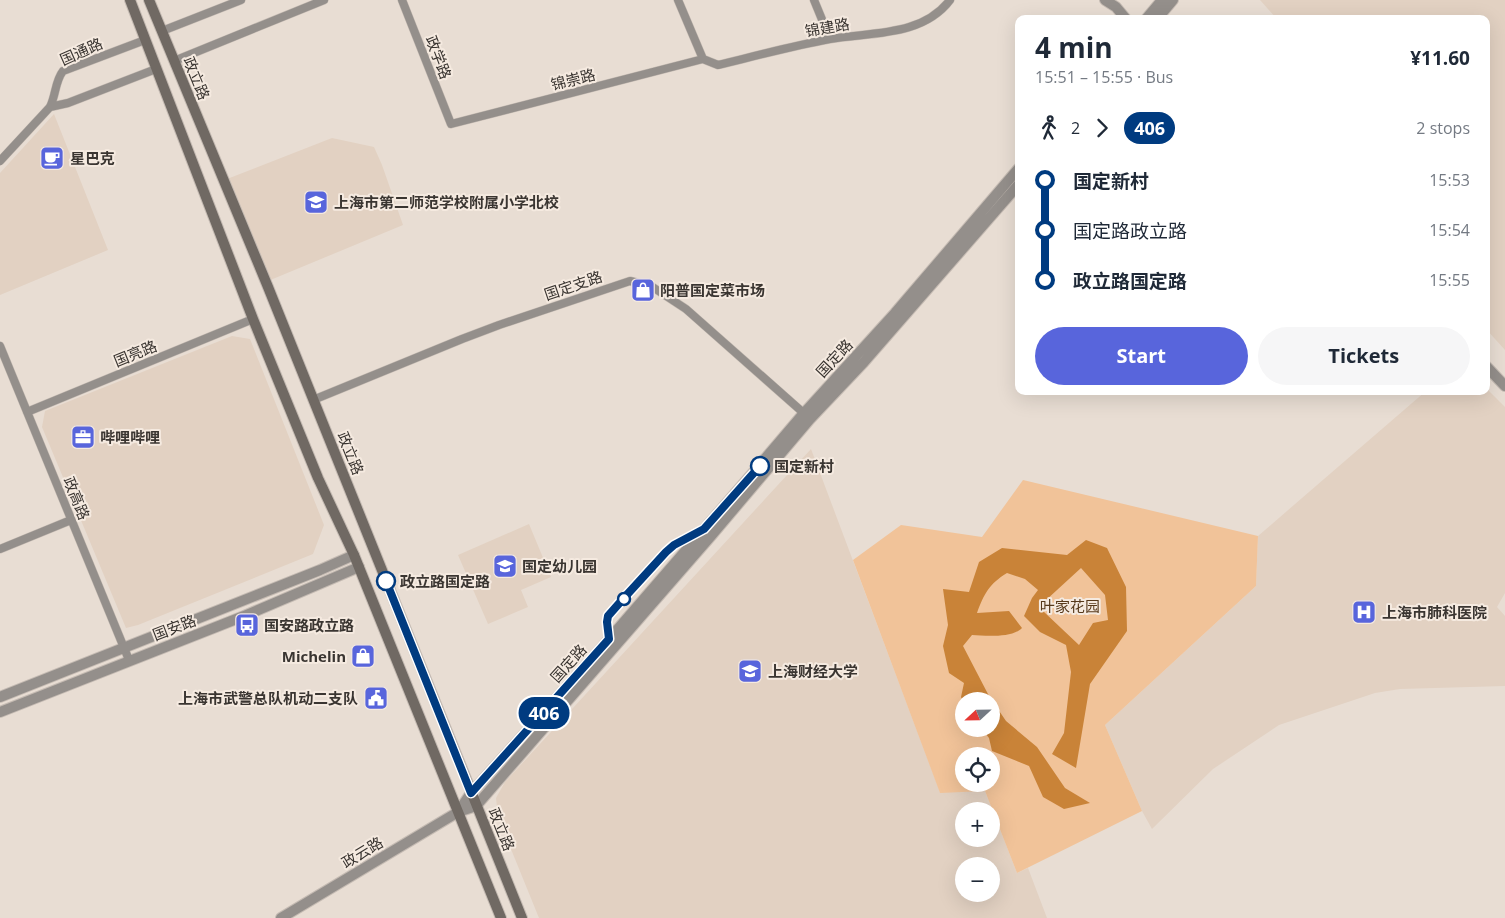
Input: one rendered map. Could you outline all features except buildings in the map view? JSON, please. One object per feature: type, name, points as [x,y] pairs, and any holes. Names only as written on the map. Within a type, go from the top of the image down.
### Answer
[{"type":"main road","points":[[130,0],[253,319],[318,478],[354,554],[501,918]]},
{"type":"main road","name":"政立路","points":[[149,0],[268,287],[522,918]]},
{"type":"street","points":[[162,31],[241,0]]},
{"type":"street","points":[[174,61],[324,0]]},
{"type":"street","name":"政学路","points":[[402,0],[451,124]]},
{"type":"street","points":[[678,0],[703,60]]},
{"type":"street","points":[[814,0],[830,39]]},
{"type":"street","name":"锦建路","points":[[703,60],[718,64],[830,39],[883,33],[908,27],[934,15],[950,0]]},
{"type":"street","points":[[1105,0],[1116,7],[1123,15]]},
{"type":"street","points":[[1149,15],[1162,0]]},
{"type":"street","points":[[1160,15],[1173,0]]},
{"type":"street","name":"国通路","points":[[0,161],[50,107],[54,100],[57,82],[63,71],[145,40]]},
{"type":"street","name":"锦崇路","points":[[451,124],[703,60]]},
{"type":"street","points":[[50,107],[68,103],[156,69]]},
{"type":"street","name":"国定路","points":[[476,806],[712,536],[807,416],[1015,173]]},
{"type":"street","name":"国定路","points":[[458,812],[471,793],[597,653],[758,468],[807,416],[864,362],[1015,189]]},
{"type":"street","name":"国定支路","points":[[313,400],[462,338],[630,281],[651,286],[686,310],[807,416]]},
{"type":"street","name":"国亮路","points":[[27,412],[253,319]]},
{"type":"street","name":"政高路","points":[[0,346],[129,660]]},
{"type":"street","points":[[1490,370],[1505,386]]},
{"type":"street","points":[[0,549],[71,520]]},
{"type":"street","name":"国安路","points":[[0,697],[311,574],[354,554]]},
{"type":"street","name":"国安路","points":[[3,711],[244,616],[359,567]]},
{"type":"street","points":[[0,697],[3,711]]},
{"type":"street","points":[[458,812],[476,806]]},
{"type":"street","name":"政云路","points":[[281,918],[458,812]]},
{"type":"shaded area","points":[[1260,0],[1505,0],[1505,350],[1490,333],[1490,15],[1273,15]]},
{"type":"shaded area","points":[[54,114],[108,250],[0,295],[0,173]]},
{"type":"shaded area","name":"上海市第二师范学校附属小学北校","points":[[332,138],[374,147],[403,225],[268,281],[227,179]]},
{"type":"shaded area","points":[[232,336],[250,339],[324,525],[313,554],[138,625],[126,628],[42,427],[45,411]]},
{"type":"shaded area","name":"上海市肺科医院","points":[[1490,392],[1505,407],[1505,593],[1497,607],[1505,616],[1505,686],[1400,689],[1375,693],[1279,725],[1213,769],[1152,829],[1142,811],[1105,725],[1256,586],[1258,536],[1421,395],[1490,395]]},
{"type":"shaded area","name":"上海财经大学","points":[[811,449],[940,792],[985,792],[989,802],[955,802],[955,847],[1000,847],[1000,829],[1017,873],[1028,868],[1047,918],[539,918],[498,817],[496,798],[505,782]]},
{"type":"shaded area","name":"国定幼儿园","points":[[529,524],[551,577],[521,590],[528,607],[488,624],[458,555]]},
{"type":"shaded area","points":[[1086,540],[1107,548],[1126,587],[1127,631],[1090,684],[1076,768],[1052,754],[1064,733],[1071,672],[1066,645],[1040,632],[1024,616],[1038,590],[1025,579],[1007,573],[1001,577],[988,590],[977,613],[1009,611],[1022,628],[1005,635],[972,635],[963,646],[987,692],[962,692],[964,683],[949,673],[943,646],[948,625],[943,589],[969,592],[979,562],[1002,548],[1067,555]],"holes":[[[1081,568],[1105,595],[1108,620],[1093,623],[1079,645],[1043,611],[1045,601]]]},
{"type":"shaded area","points":[[1000,712],[1006,721],[1037,747],[1065,788],[1090,803],[1064,809],[1043,797],[1029,766],[1000,754],[1000,747],[991,747],[989,738],[1000,738]]},
{"type":"green space","name":"叶家花园","points":[[1023,480],[1258,536],[1256,586],[1105,725],[1142,811],[1017,873],[1000,829],[1000,802],[989,802],[985,792],[1000,792],[1000,747],[955,747],[955,792],[962,792],[940,793],[853,560],[901,525],[982,537]]},
{"type":"bus line","name":"406","points":[[386,581],[471,793],[609,639],[608,616],[623,599],[674,545],[704,529],[760,466]]},
{"type":"place","name":"星巴克","points":[[52,158]]},
{"type":"place","name":"上海市第二师范学校附属小学北校","points":[[316,202]]},
{"type":"place","name":"阳普国定菜市场","points":[[643,290]]},
{"type":"place","name":"哔哩哔哩","points":[[83,437]]},
{"type":"place","name":"国定新村","points":[[760,466]]},
{"type":"place","name":"国定幼儿园","points":[[505,566]]},
{"type":"place","name":"政立路国定路","points":[[386,581]]},
{"type":"place","name":"上海市肺科医院","points":[[1364,612]]},
{"type":"place","name":"国安路政立路","points":[[247,625]]},
{"type":"place","name":"Michelin","points":[[363,656]]},
{"type":"place","name":"上海财经大学","points":[[750,671]]},
{"type":"place","name":"上海市武警总队机动二支队","points":[[376,698]]}]
